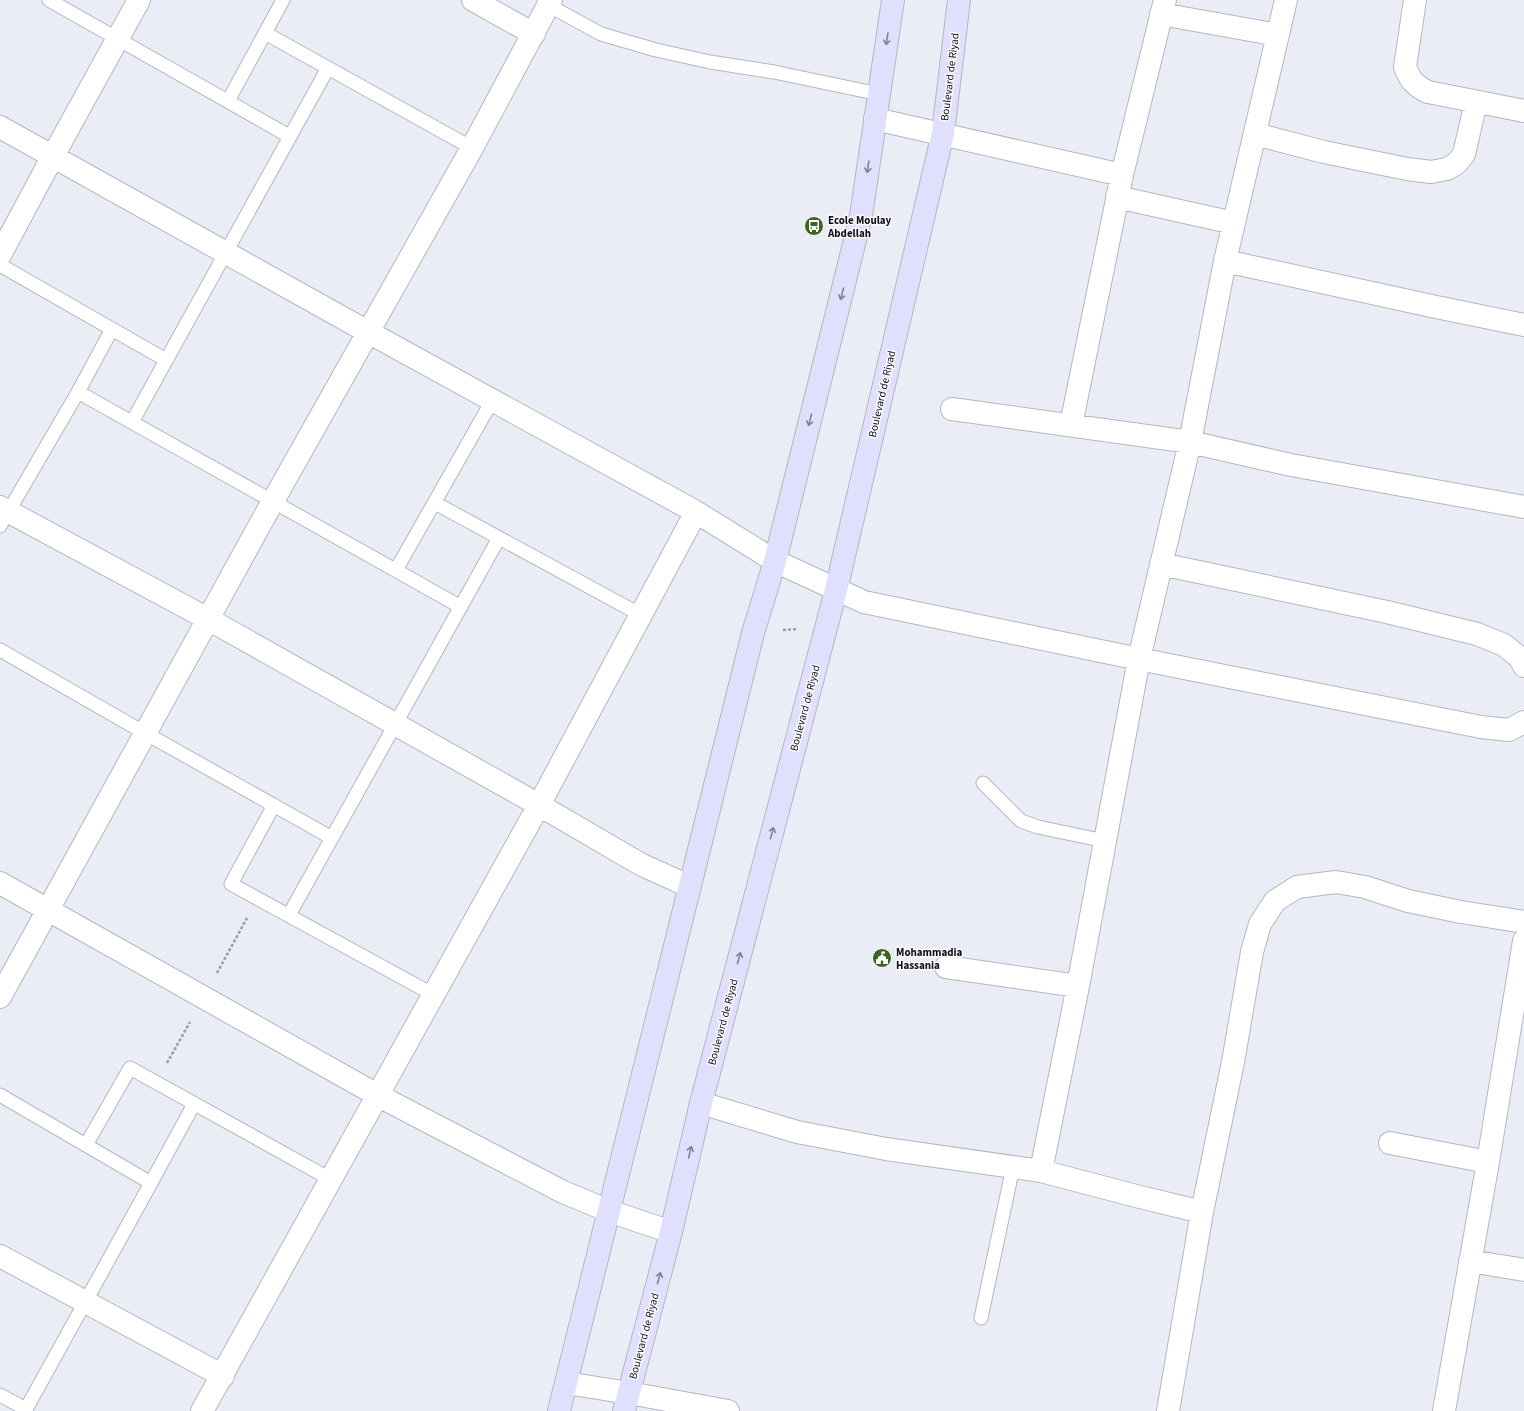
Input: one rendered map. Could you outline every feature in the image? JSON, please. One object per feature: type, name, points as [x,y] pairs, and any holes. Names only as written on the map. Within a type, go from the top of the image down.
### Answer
[{"type":"main road","points":[[559,1411],[689,886],[753,633],[775,561],[861,216],[893,0]]},
{"type":"main road","name":"Boulevard de Riyad","points":[[627,1402],[671,1232],[701,1103],[836,590],[943,133],[959,0]]},
{"type":"street","points":[[0,256],[139,0]]},
{"type":"street","points":[[473,0],[534,34]]},
{"type":"street","points":[[1041,1171],[1078,986],[1139,659],[1190,442],[1225,261],[1286,0]]},
{"type":"street","points":[[1415,0],[1405,67],[1409,77],[1416,87],[1428,92],[1524,111]]},
{"type":"street","points":[[0,997],[273,501],[472,148],[550,3]]},
{"type":"street","points":[[1071,425],[1117,197],[1163,7],[1278,35]]},
{"type":"street","points":[[1254,134],[1324,152],[1406,169],[1431,172],[1447,169],[1457,163],[1464,154],[1476,102]]},
{"type":"street","points":[[875,118],[1122,175]]},
{"type":"street","points":[[0,127],[368,332],[696,512],[775,561],[864,602],[1139,659],[1481,727],[1509,730],[1524,722]]},
{"type":"street","points":[[1117,197],[1234,223]]},
{"type":"street","points":[[1225,261],[1436,307],[1524,324]]},
{"type":"street","points":[[952,409],[1190,442],[1292,465],[1524,508]]},
{"type":"street","points":[[202,1411],[330,1179],[379,1096],[539,805],[696,512]]},
{"type":"street","points":[[3,515],[208,619],[539,805],[642,865],[689,886]]},
{"type":"street","points":[[1161,564],[1387,612],[1477,634],[1504,645],[1520,658],[1524,666]]},
{"type":"street","points":[[1168,1411],[1202,1212],[1233,1062],[1252,952],[1260,924],[1275,902],[1297,887],[1336,882],[1366,887],[1408,900],[1453,910],[1524,922]]},
{"type":"street","points":[[0,884],[379,1096],[562,1192],[609,1211],[671,1232]]},
{"type":"street","points":[[1444,1411],[1488,1162],[1524,941]]},
{"type":"street","points":[[946,967],[1078,986]]},
{"type":"street","points":[[701,1103],[797,1132],[886,1149],[1041,1171],[1202,1212]]},
{"type":"street","points":[[1390,1143],[1488,1162]]},
{"type":"street","points":[[0,1256],[222,1376]]},
{"type":"street","points":[[1470,1261],[1524,1270]]},
{"type":"street","points":[[566,1383],[627,1402],[728,1411]]},
{"type":"lane","points":[[49,0],[289,136]]},
{"type":"lane","points":[[228,101],[283,0]]},
{"type":"lane","points":[[550,3],[601,34],[656,50],[710,62],[774,72],[879,94]]},
{"type":"lane","points":[[265,33],[472,148]]},
{"type":"lane","points":[[132,422],[328,68]]},
{"type":"lane","points":[[0,265],[166,360]]},
{"type":"lane","points":[[3,515],[78,392],[112,329]]},
{"type":"lane","points":[[78,392],[461,607]]},
{"type":"lane","points":[[396,570],[492,400]]},
{"type":"lane","points":[[435,503],[641,615]]},
{"type":"lane","points":[[289,915],[499,538]]},
{"type":"lane","points":[[2,655],[332,838]]},
{"type":"lane","points":[[983,783],[1021,820],[1038,827],[1105,841]]},
{"type":"lane","points":[[274,805],[231,884],[434,995]]},
{"type":"lane","points":[[86,1145],[130,1068],[330,1179]]},
{"type":"lane","points":[[0,1096],[151,1183]]},
{"type":"lane","points":[[0,1395],[26,1410],[194,1104]]},
{"type":"lane","points":[[982,1318],[1013,1167]]},
{"type":"path","points":[[753,633],[826,627]]},
{"type":"place","name":"Ecole Moulay Abdellah","points":[[814,226]]},
{"type":"place","name":"Mohammadia Hassania","points":[[882,958]]}]
